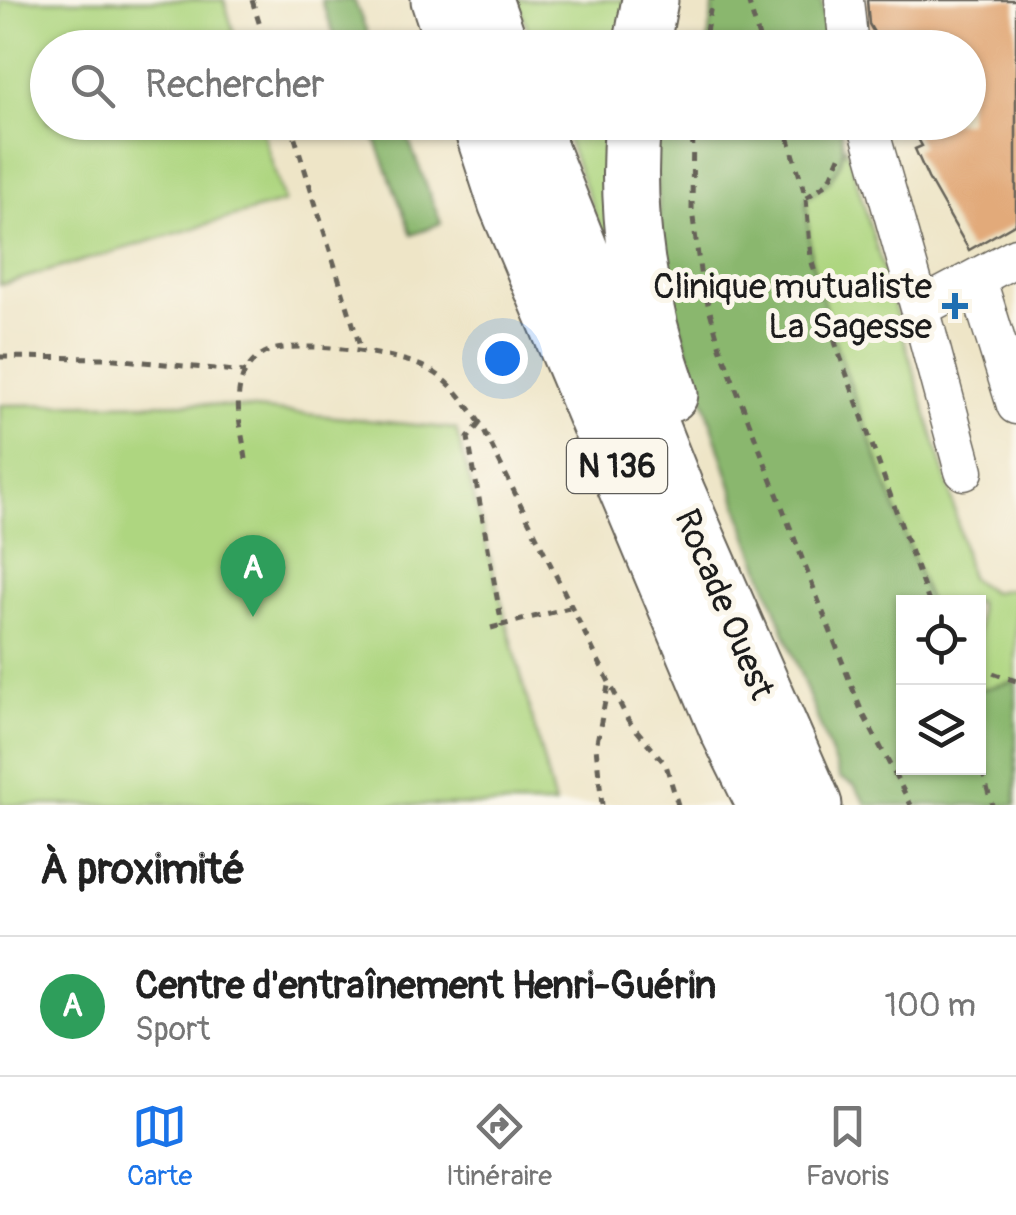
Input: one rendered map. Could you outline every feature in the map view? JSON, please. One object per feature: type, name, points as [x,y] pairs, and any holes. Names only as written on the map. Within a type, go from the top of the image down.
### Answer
[{"type":"highway","points":[[439,0],[449,30]]},
{"type":"highway","points":[[484,0],[495,30]]},
{"type":"highway","points":[[644,30],[650,0]]},
{"type":"highway","name":"Rocade Ouest","points":[[486,140],[514,220],[728,730],[765,805]]},
{"type":"highway","name":"Rocade Ouest","points":[[535,140],[676,490],[814,805]]},
{"type":"highway","points":[[630,140],[637,262],[664,378],[691,452],[676,490]]},
{"type":"lane","points":[[844,0],[847,30]]},
{"type":"lane","points":[[858,140],[920,308],[964,472]]},
{"type":"lane","points":[[920,308],[1016,257]]},
{"type":"lane","points":[[977,280],[1016,406]]},
{"type":"path","points":[[252,0],[261,30]]},
{"type":"path","points":[[706,30],[712,0]]},
{"type":"path","points":[[748,0],[757,30]]},
{"type":"path","points":[[296,140],[362,353]]},
{"type":"path","points":[[693,140],[694,227],[701,280],[720,348],[861,710],[911,805]]},
{"type":"path","points":[[789,140],[806,198],[810,259],[926,595]]},
{"type":"path","points":[[806,198],[836,172],[850,140]]},
{"type":"path","points":[[246,459],[237,399],[245,372],[260,354],[276,348],[362,353],[423,366],[451,383],[480,423],[628,720],[666,765],[678,805]]},
{"type":"path","points":[[0,356],[104,358],[245,372]]},
{"type":"path","points":[[480,423],[468,438],[502,625]]},
{"type":"path","points":[[491,628],[570,608]]},
{"type":"path","points":[[986,671],[1016,681]]},
{"type":"path","points":[[602,805],[596,746],[608,683]]},
{"type":"path","points":[[983,775],[992,805]]},
{"type":"green space","points":[[0,0],[224,0],[233,30],[30,30],[30,140],[265,140],[284,202],[0,285]]},
{"type":"green space","points":[[321,0],[354,0],[366,30],[332,30]]},
{"type":"green space","points":[[517,0],[641,0],[637,30],[528,30]]},
{"type":"green space","points":[[714,0],[822,0],[825,30],[710,30]]},
{"type":"green space","points":[[376,140],[409,140],[441,223],[412,235]]},
{"type":"green space","points":[[567,140],[625,140],[616,270]]},
{"type":"green space","points":[[653,140],[842,140],[841,158],[833,176],[806,199],[811,259],[836,345],[926,595],[896,595],[896,775],[986,775],[986,688],[1016,681],[1016,805],[867,805],[854,785],[840,778],[747,533],[664,277]]},
{"type":"green space","points":[[846,146],[951,495],[970,578],[992,592],[1016,588],[1016,681],[986,688],[986,595],[926,595],[836,345],[811,259],[806,198],[829,182]]},
{"type":"green space","points":[[195,403],[456,429],[555,805],[0,805],[0,405]]},
{"type":"building","points":[[867,0],[1016,0],[1016,223],[969,250],[915,149],[922,146],[919,140],[986,140],[986,30],[872,30]]},
{"type":"place","name":"Clinique mutualiste La Sagesse","points":[[955,306]]},
{"type":"place","name":"Centre d'entraînement Henri-Guérin","points":[[253,617]]}]
